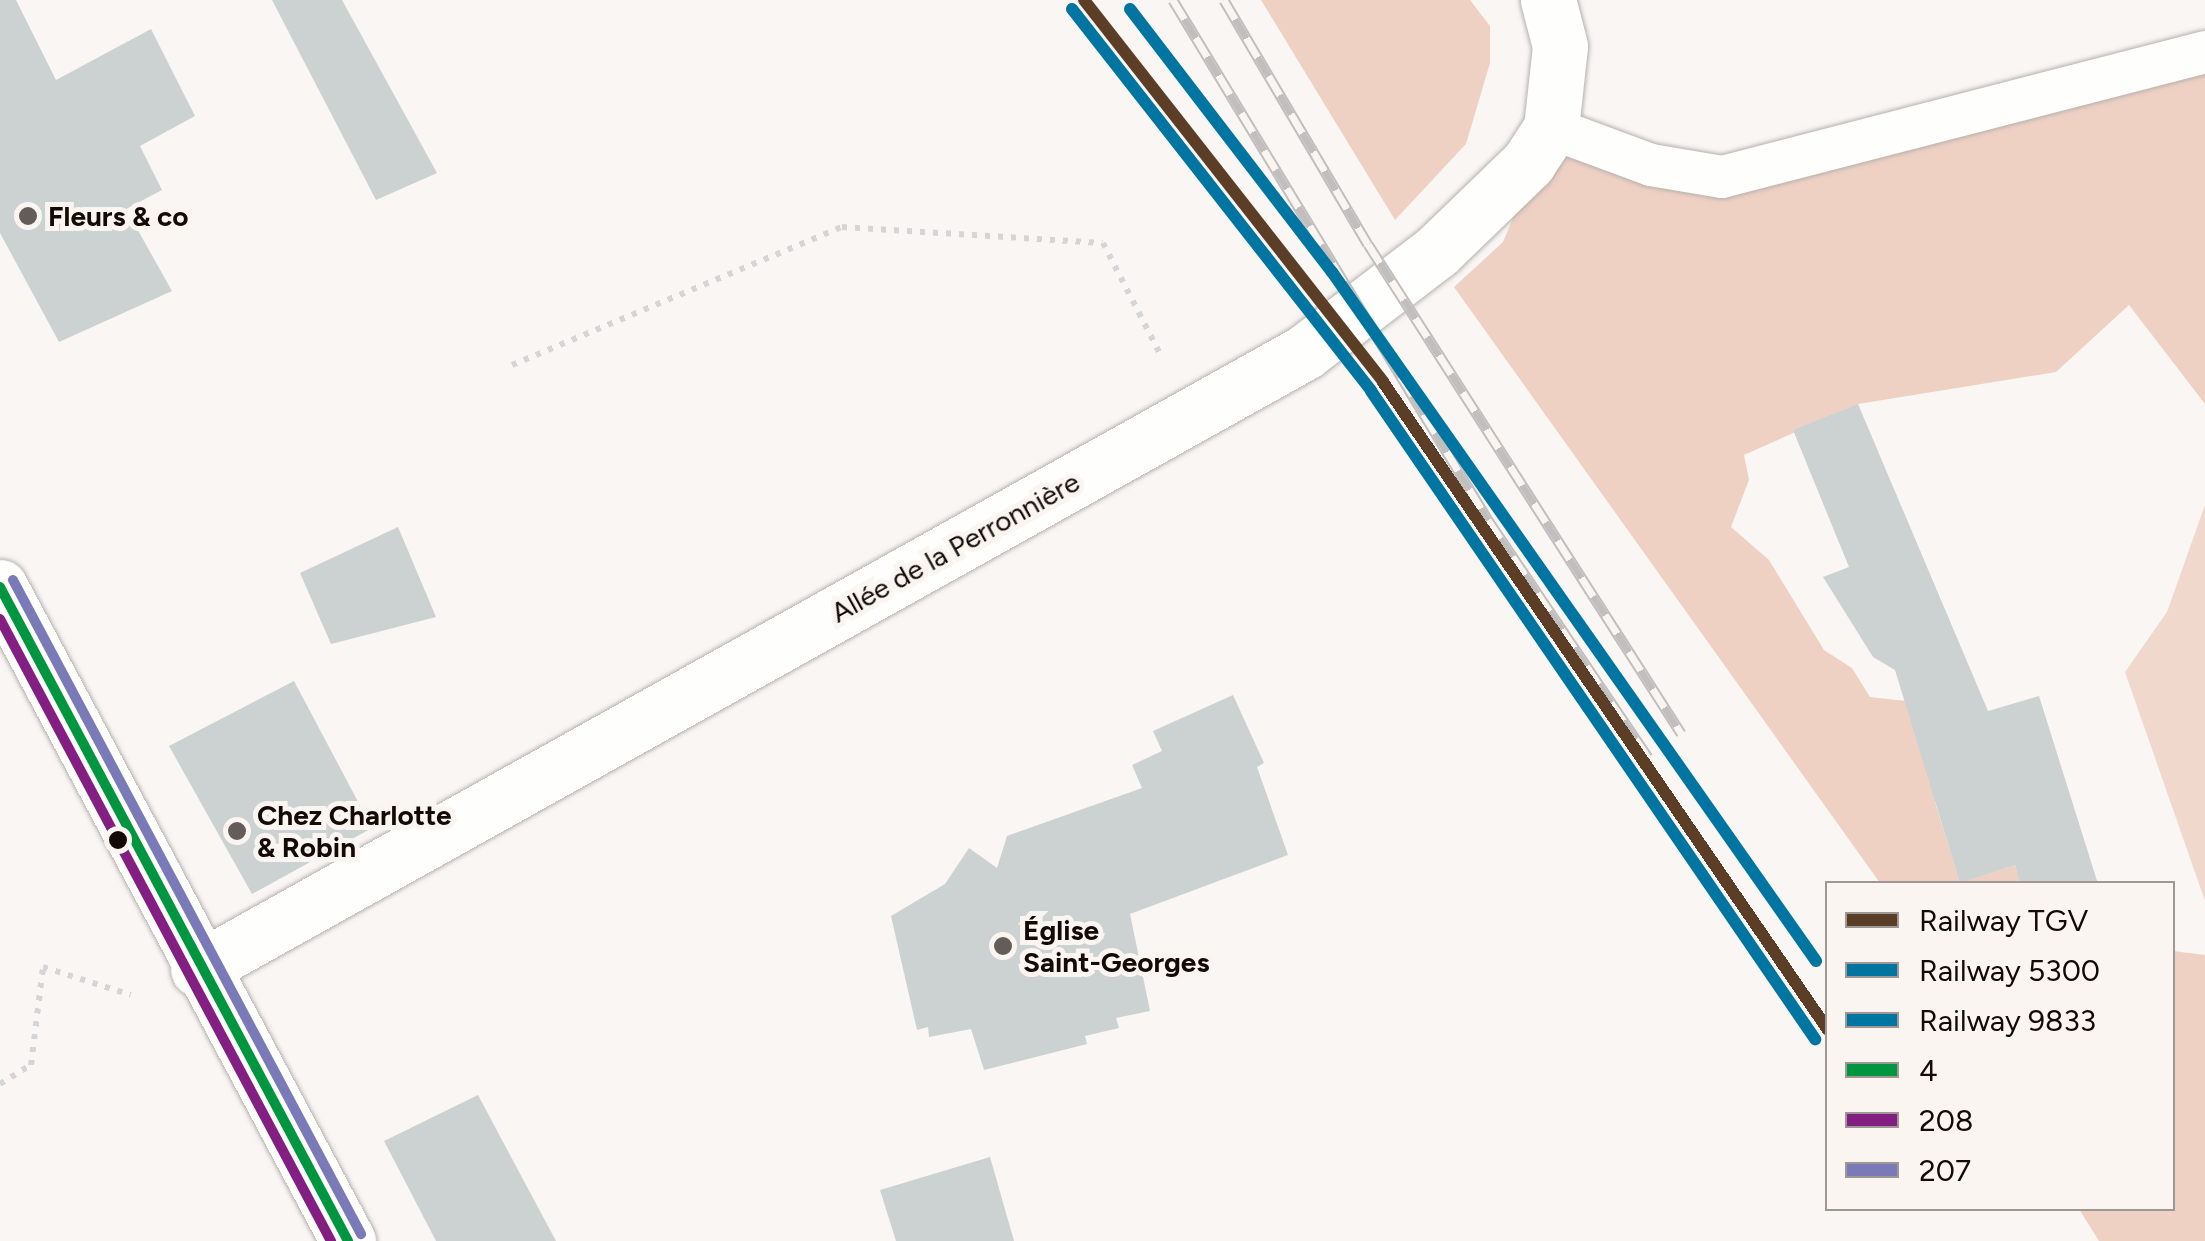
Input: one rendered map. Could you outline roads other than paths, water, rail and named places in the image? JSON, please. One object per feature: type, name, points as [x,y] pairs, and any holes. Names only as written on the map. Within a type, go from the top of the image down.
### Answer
[{"type":"street","points":[[1548,0],[1560,46],[1552,128]]},
{"type":"street","name":"Allée de la Perronnière","points":[[198,968],[1305,352],[1437,251],[1493,202],[1552,128]]},
{"type":"street","points":[[0,587],[198,968],[348,1241]]},
{"type":"lane","points":[[1552,128],[1651,165],[1722,177],[2205,52]]},
{"type":"railway","points":[[1173,0],[1488,520],[1648,757]]},
{"type":"railway","points":[[1224,0],[1368,244],[1681,733]]},
{"type":"rail line","name":"TGV","points":[[1084,0],[1383,382],[1825,1026]]},
{"type":"rail line","name":"5300","points":[[1072,9],[1371,391],[1815,1039]]},
{"type":"rail line","name":"9833","points":[[1130,9],[1332,272],[1816,961]]},
{"type":"place","name":"Fleurs & co","points":[[28,216]]},
{"type":"place","name":"Chez Charlotte & Robin","points":[[237,831]]},
{"type":"place","name":"Église Saint-Georges","points":[[1003,946]]}]
